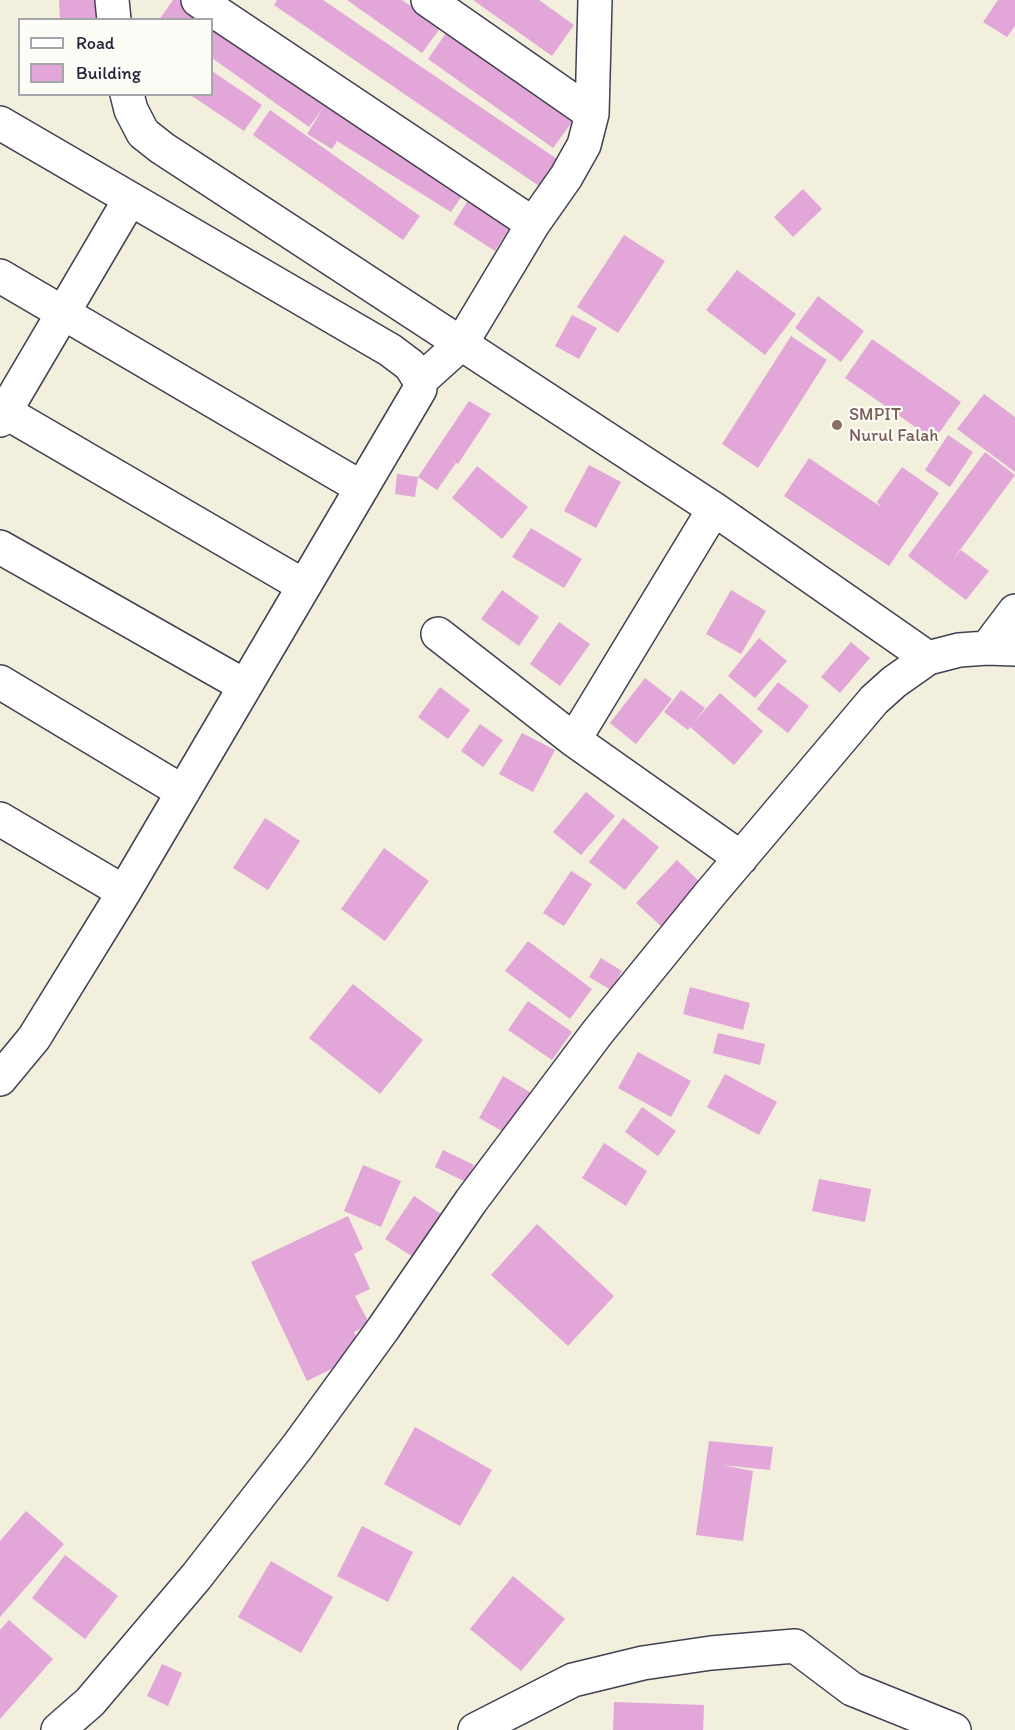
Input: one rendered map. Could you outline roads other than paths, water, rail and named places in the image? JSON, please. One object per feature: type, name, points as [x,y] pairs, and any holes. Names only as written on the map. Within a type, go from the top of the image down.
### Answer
[{"type":"street","points":[[112,0],[114,18]]},
{"type":"street","points":[[198,0],[533,224]]},
{"type":"street","points":[[428,0],[592,114]]},
{"type":"street","points":[[420,381],[461,344],[533,224],[566,177],[584,145],[592,114],[596,0]]},
{"type":"street","points":[[128,96],[131,110],[143,133],[162,148],[714,509],[928,658]]},
{"type":"street","points":[[0,123],[390,350],[410,365],[420,381],[420,389],[124,892],[34,1038],[0,1078]]},
{"type":"street","points":[[130,199],[2,414],[304,586]]},
{"type":"street","points":[[0,276],[362,488]]},
{"type":"street","points":[[574,740],[714,509]]},
{"type":"street","points":[[0,547],[245,686]]},
{"type":"street","points":[[58,1730],[90,1702],[196,1577],[297,1446],[383,1329],[471,1201],[597,1033],[874,700],[908,670],[928,658],[959,650],[1001,649],[1015,611]]},
{"type":"street","points":[[438,634],[574,740],[741,858]]},
{"type":"street","points":[[0,682],[183,792]]},
{"type":"street","points":[[0,819],[124,892]]},
{"type":"street","points":[[475,1730],[573,1680],[643,1663],[711,1653],[795,1646],[852,1689],[954,1730]]},
{"type":"place","name":"SMPIT Nurul Falah","points":[[837,425]]}]
